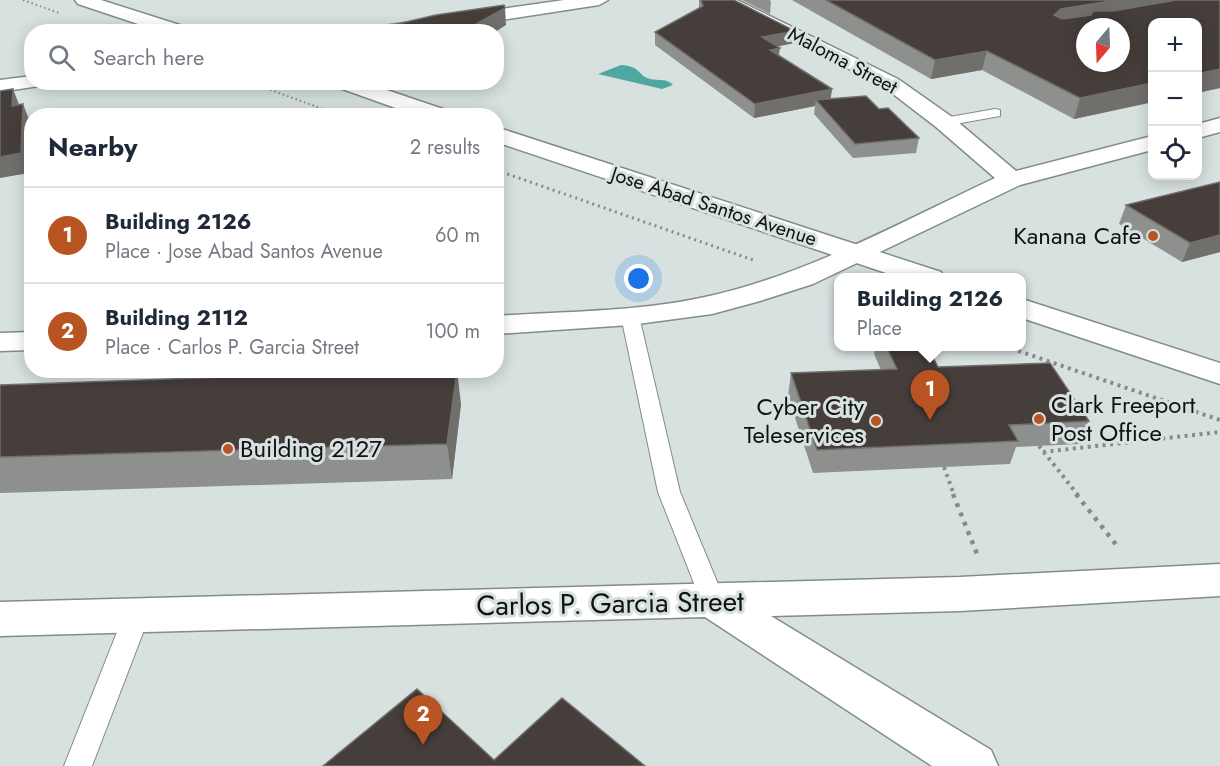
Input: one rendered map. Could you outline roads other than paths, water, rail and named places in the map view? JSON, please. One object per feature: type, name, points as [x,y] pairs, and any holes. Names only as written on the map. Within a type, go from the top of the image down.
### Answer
[{"type":"street","points":[[84,0],[158,24]]},
{"type":"street","points":[[416,24],[465,12],[599,0]]},
{"type":"street","name":"Maloma Street","points":[[723,0],[891,83],[944,123],[1011,180]]},
{"type":"street","points":[[0,86],[24,83]]},
{"type":"street","points":[[365,90],[417,108]]},
{"type":"street","points":[[1202,130],[1220,125]]},
{"type":"street","name":"Jose Abad Santos Avenue","points":[[504,137],[916,273]]},
{"type":"street","points":[[504,324],[630,316],[712,306],[803,278],[1011,180],[1148,144]]},
{"type":"street","points":[[1026,309],[1220,374]]},
{"type":"street","points":[[0,342],[24,341]]},
{"type":"street","name":"Carlos P. Garcia Street","points":[[0,620],[136,617],[272,610],[996,593],[1220,580]]},
{"type":"street","points":[[713,601],[974,766]]},
{"type":"lane","points":[[944,123],[995,113]]},
{"type":"lane","points":[[630,316],[669,492],[713,601]]},
{"type":"lane","points":[[78,766],[136,617]]},
{"type":"water","points":[[621,65],[636,69],[646,78],[665,81],[673,85],[662,89],[598,74]]},
{"type":"place","name":"Kanana Cafe","points":[[1153,236]]},
{"type":"place","name":"Clark Freeport Post Office","points":[[1039,419]]},
{"type":"place","name":"Building 2126","points":[[930,420]]},
{"type":"place","name":"Cyber City Teleservices","points":[[876,421]]},
{"type":"place","name":"Building 2127","points":[[228,449]]},
{"type":"place","name":"Building 2112","points":[[423,745]]}]
